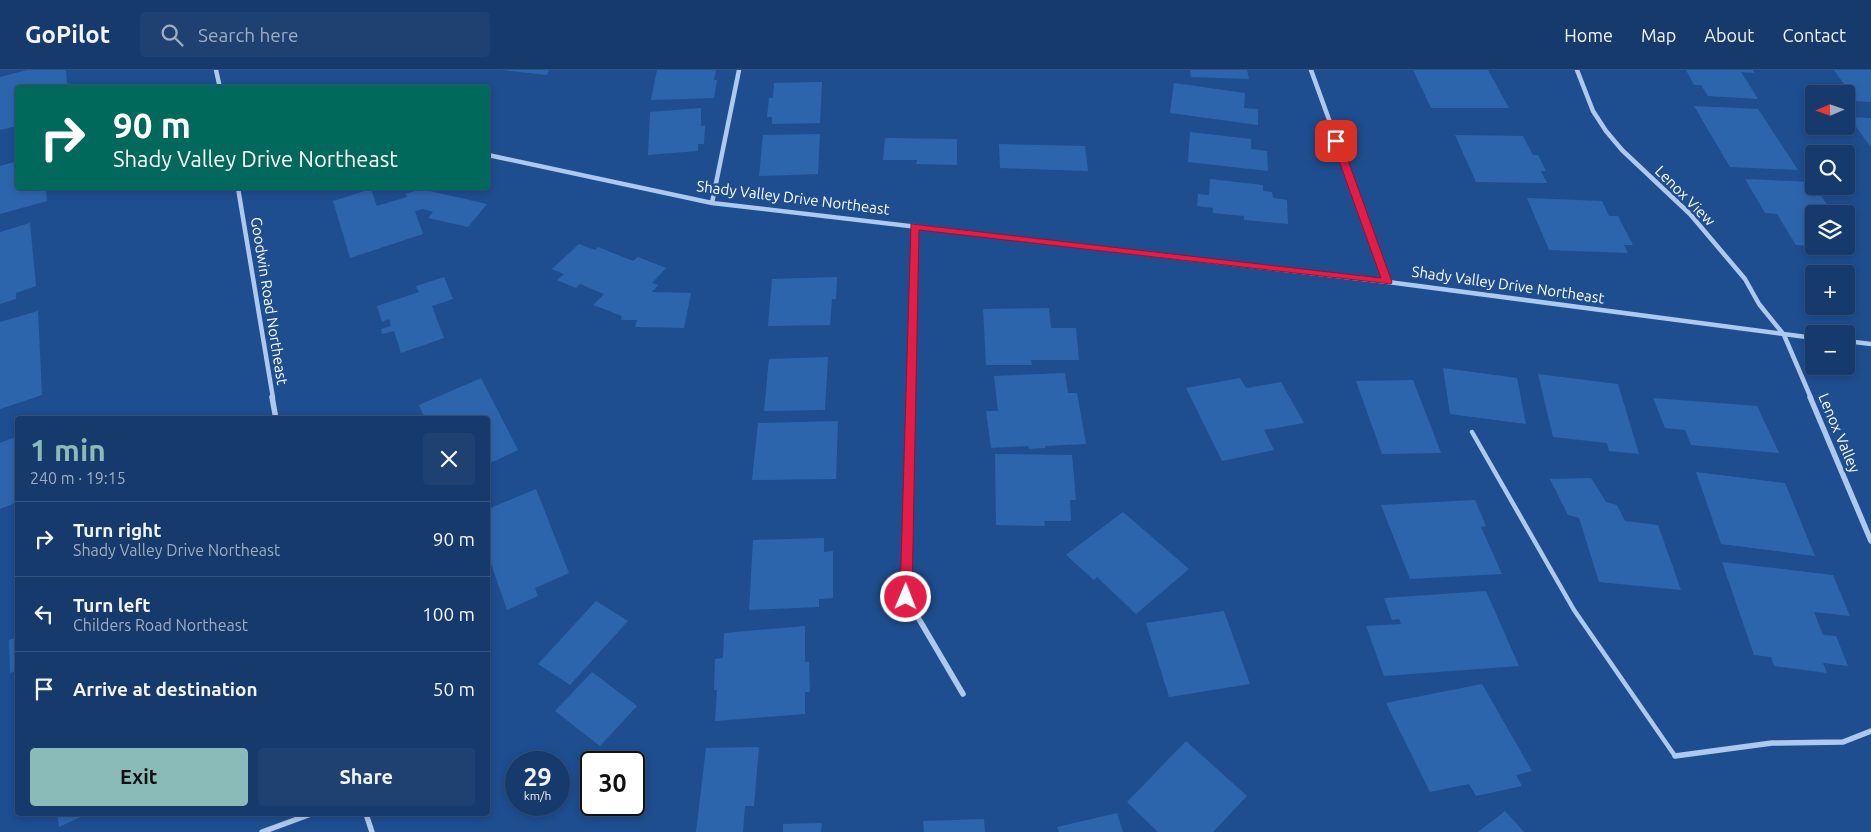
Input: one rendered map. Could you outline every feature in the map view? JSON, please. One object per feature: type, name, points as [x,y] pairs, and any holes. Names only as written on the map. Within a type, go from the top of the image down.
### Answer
[{"type":"street","points":[[216,70],[219,85]]},
{"type":"street","points":[[712,204],[739,70]]},
{"type":"street","points":[[1311,70],[1388,282]]},
{"type":"street","name":"Lenox View","points":[[1577,70],[1593,111],[1606,131],[1622,150],[1690,214],[1745,279],[1759,304],[1784,335]]},
{"type":"street","name":"Shady Valley Drive Northeast","points":[[490,155],[524,160],[712,204],[1388,282],[1805,337]]},
{"type":"street","name":"Goodwin Road Northeast","points":[[238,190],[276,416]]},
{"type":"street","points":[[914,226],[906,597],[963,694]]},
{"type":"street","name":"Lenox Valley","points":[[1784,335],[1871,541]]},
{"type":"street","points":[[1855,342],[1871,344]]},
{"type":"street","points":[[1675,756],[1772,743],[1843,742],[1871,731]]},
{"type":"street","points":[[262,832],[306,816]]},
{"type":"street","points":[[367,816],[372,832]]},
{"type":"lane","points":[[1472,432],[1574,610],[1675,756]]},
{"type":"building","points":[[27,70],[66,70],[67,84],[70,83],[70,85],[15,85],[15,127],[0,130],[0,77]]},
{"type":"building","points":[[502,70],[549,70],[547,75]]},
{"type":"building","points":[[657,70],[716,70],[714,80],[717,80],[714,98],[651,100]]},
{"type":"building","points":[[1190,70],[1247,70],[1249,79],[1191,77]]},
{"type":"building","points":[[1413,70],[1488,70],[1509,108],[1431,108]]},
{"type":"building","points":[[1686,70],[1753,70],[1754,73],[1741,72],[1758,99],[1708,96],[1701,85],[1694,85]]},
{"type":"building","points":[[1834,70],[1871,70],[1871,102],[1855,101],[1855,85],[1844,85]]},
{"type":"building","points":[[822,82],[820,123],[772,124],[772,117],[767,117],[769,98],[773,98],[774,83]]},
{"type":"building","points":[[1174,83],[1245,93],[1244,108],[1258,109],[1258,125],[1170,113]]},
{"type":"building","points":[[1694,106],[1758,109],[1798,170],[1730,167]]},
{"type":"building","points":[[701,108],[701,126],[705,126],[704,144],[698,144],[698,151],[648,155],[650,112]]},
{"type":"building","points":[[1855,117],[1871,118],[1870,146],[1855,125]]},
{"type":"building","points":[[1190,132],[1251,139],[1251,149],[1267,151],[1268,171],[1188,162]]},
{"type":"building","points":[[820,134],[818,174],[759,176],[763,135]]},
{"type":"building","points":[[1455,135],[1523,136],[1533,155],[1538,155],[1546,171],[1541,171],[1547,183],[1476,182]]},
{"type":"building","points":[[885,138],[957,139],[957,165],[916,164],[917,160],[883,160]]},
{"type":"building","points":[[999,144],[1085,146],[1088,171],[1000,168]]},
{"type":"building","points":[[15,162],[15,190],[46,190],[47,201],[0,214],[0,166]]},
{"type":"building","points":[[1210,179],[1263,185],[1263,191],[1272,192],[1273,198],[1287,200],[1288,224],[1244,220],[1244,216],[1213,213],[1213,208],[1197,206],[1198,194],[1209,195]]},
{"type":"building","points":[[1745,179],[1805,182],[1805,195],[1821,195],[1827,205],[1805,205],[1805,246],[1796,245],[1777,214],[1765,213]]},
{"type":"building","points":[[371,190],[377,206],[407,197],[405,194],[425,190],[487,204],[468,227],[428,218],[433,212],[423,209],[415,211],[423,234],[350,258],[333,201]]},
{"type":"building","points":[[1527,198],[1602,201],[1609,216],[1618,216],[1633,245],[1624,245],[1628,253],[1549,250]]},
{"type":"building","points":[[30,223],[36,286],[16,293],[16,299],[0,304],[0,232]]},
{"type":"building","points":[[579,244],[595,250],[598,247],[633,261],[638,257],[666,268],[652,283],[658,285],[652,292],[691,293],[684,328],[635,327],[637,320],[621,320],[622,316],[593,305],[604,294],[580,284],[576,288],[557,280],[564,274],[552,269]]},
{"type":"building","points":[[444,277],[453,299],[432,306],[444,338],[401,353],[394,331],[382,334],[381,329],[391,326],[389,319],[382,322],[377,306],[419,292],[416,286]]},
{"type":"building","points":[[837,277],[836,299],[832,299],[830,325],[768,326],[772,279]]},
{"type":"building","points":[[1049,308],[1051,328],[1076,328],[1079,360],[1031,360],[1032,365],[986,365],[983,309]]},
{"type":"building","points":[[38,311],[42,395],[0,409],[0,322]]},
{"type":"building","points":[[828,357],[825,410],[764,411],[769,359]]},
{"type":"building","points":[[1443,368],[1517,378],[1526,424],[1450,414]]},
{"type":"building","points":[[1065,373],[1068,393],[1077,393],[1086,444],[1045,446],[1045,448],[1029,449],[1028,446],[991,448],[986,411],[998,411],[994,376]]},
{"type":"building","points":[[1538,374],[1618,384],[1639,454],[1609,451],[1607,443],[1553,437]]},
{"type":"building","points":[[481,378],[518,450],[490,463],[490,416],[424,416],[419,405]]},
{"type":"building","points":[[1240,378],[1246,388],[1281,382],[1304,423],[1264,430],[1274,450],[1222,461],[1186,388]]},
{"type":"building","points":[[1413,380],[1441,453],[1382,454],[1356,381]]},
{"type":"building","points":[[1653,398],[1757,406],[1779,453],[1691,445],[1685,430],[1665,428]]},
{"type":"building","points":[[838,421],[836,479],[752,480],[758,423]]},
{"type":"building","points":[[15,437],[15,503],[0,509],[0,443]]},
{"type":"building","points":[[995,454],[1072,455],[1076,500],[1070,500],[1071,521],[1044,521],[1045,526],[996,525]]},
{"type":"building","points":[[1696,472],[1785,483],[1815,556],[1721,544]]},
{"type":"building","points":[[1591,478],[1606,502],[1617,505],[1625,521],[1658,525],[1681,590],[1599,582],[1579,518],[1568,515],[1550,479]]},
{"type":"building","points":[[536,489],[569,573],[535,588],[538,596],[507,610],[490,561],[490,508]]},
{"type":"building","points":[[1475,500],[1486,526],[1481,527],[1502,574],[1410,579],[1381,505]]},
{"type":"building","points":[[1123,512],[1189,569],[1136,614],[1097,577],[1094,580],[1066,555]]},
{"type":"building","points":[[824,538],[824,552],[833,551],[833,598],[819,599],[819,607],[749,610],[753,540]]},
{"type":"building","points":[[1722,562],[1833,575],[1850,616],[1814,612],[1823,635],[1836,636],[1848,666],[1823,663],[1827,673],[1774,666],[1771,657],[1754,655]]},
{"type":"building","points":[[1486,591],[1519,666],[1384,676],[1366,626],[1401,624],[1399,619],[1392,620],[1384,598]]},
{"type":"building","points":[[596,601],[628,621],[570,685],[538,664]]},
{"type":"building","points":[[1224,611],[1250,684],[1169,697],[1146,623]]},
{"type":"building","points":[[805,626],[805,662],[809,662],[810,692],[805,692],[805,714],[715,721],[717,690],[714,690],[715,659],[723,658],[724,633]]},
{"type":"building","points":[[15,638],[15,671],[10,673],[9,640]]},
{"type":"building","points":[[592,672],[637,706],[600,746],[555,711]]},
{"type":"building","points":[[1482,684],[1532,771],[1516,775],[1522,786],[1476,796],[1469,784],[1430,792],[1386,703]]},
{"type":"building","points":[[1186,741],[1247,796],[1213,832],[1158,832],[1127,802]]},
{"type":"building","points":[[759,747],[754,806],[745,806],[743,832],[696,832],[706,748]]},
{"type":"building","points":[[1505,811],[1524,832],[1478,832]]},
{"type":"building","points":[[1117,813],[1123,832],[1059,832],[1057,827]]},
{"type":"building","points":[[57,816],[83,816],[59,827]]},
{"type":"building","points":[[984,819],[985,832],[924,832],[923,821]]},
{"type":"building","points":[[822,823],[821,832],[783,832],[783,824]]},
{"type":"route","points":[[906,597],[914,226],[1388,282],[1336,141]]}]
